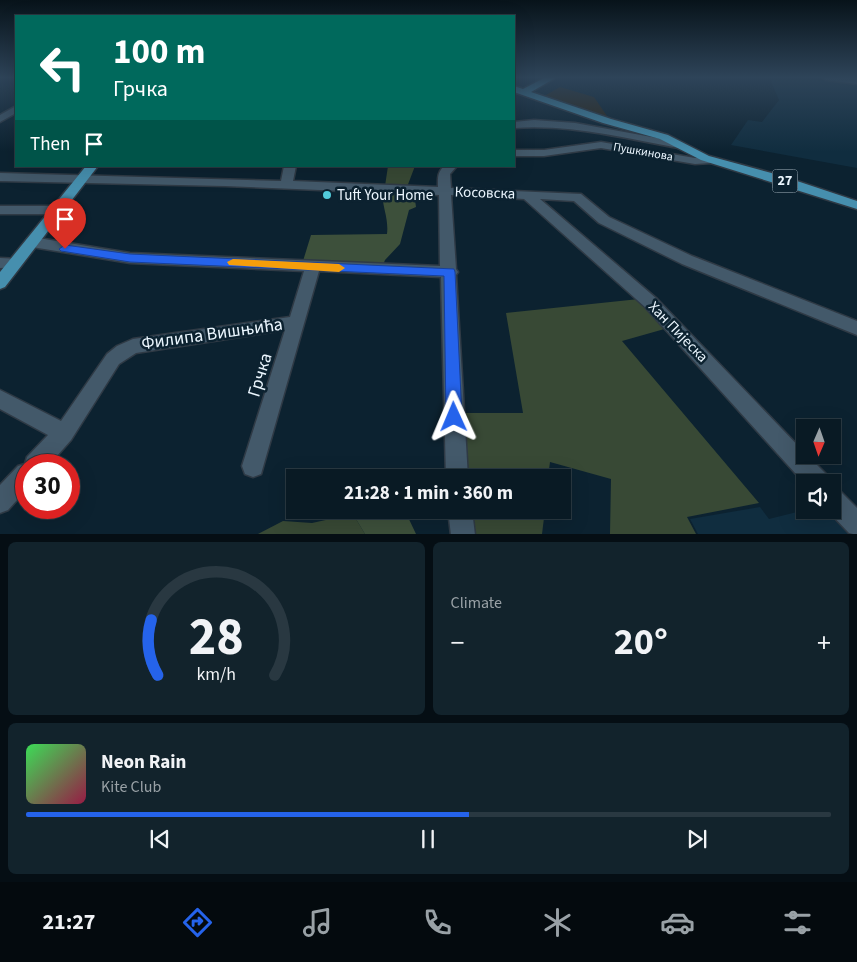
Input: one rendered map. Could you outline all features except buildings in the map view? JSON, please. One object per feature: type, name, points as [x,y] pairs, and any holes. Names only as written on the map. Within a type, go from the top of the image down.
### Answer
[{"type":"main road","name":"27","points":[[551,102],[615,124],[660,136],[711,160],[775,178],[857,205]]},
{"type":"main road","points":[[0,283],[91,167]]},
{"type":"street","points":[[0,119],[15,110]]},
{"type":"street","points":[[515,125],[534,123],[562,125],[679,145]]},
{"type":"street","name":"Пушкинова","points":[[515,153],[544,153],[601,145],[695,161],[711,160]]},
{"type":"street","points":[[286,185],[290,167]]},
{"type":"street","points":[[450,167],[444,173],[450,272],[457,469]]},
{"type":"street","name":"Косовска","points":[[0,176],[577,197],[604,220],[687,260],[857,328]]},
{"type":"street","name":"Хан Пијеска","points":[[526,194],[651,303],[811,474]]},
{"type":"street","points":[[0,210],[57,210]]},
{"type":"street","points":[[32,242],[126,258],[450,272]]},
{"type":"street","points":[[0,263],[15,263]]},
{"type":"street","name":"Грчка","points":[[252,466],[313,266]]},
{"type":"street","name":"Филипа Вишњића","points":[[45,454],[64,433],[113,359],[123,351],[133,346],[297,322]]},
{"type":"street","points":[[0,399],[64,433]]},
{"type":"street","points":[[0,502],[15,486]]},
{"type":"street","points":[[841,508],[857,525]]},
{"type":"street","points":[[461,519],[463,534]]},
{"type":"shaded area","points":[[551,102],[597,102],[615,124]]},
{"type":"shaded area","points":[[778,102],[857,102],[857,168],[731,145],[748,120],[762,122]]},
{"type":"shaded area","points":[[760,507],[769,519],[796,512],[796,519],[841,519],[856,534],[698,534],[690,519]]},
{"type":"green space","points":[[388,167],[415,167],[407,187],[385,186]]},
{"type":"green space","points":[[383,192],[414,193],[416,207],[409,210],[400,244],[385,260],[383,265],[303,261],[311,235],[387,234]]},
{"type":"green space","points":[[639,299],[668,328],[622,341],[759,503],[687,517],[696,534],[610,534],[611,479],[550,462],[549,469],[465,469],[462,413],[523,413],[506,313]]},
{"type":"green space","points":[[330,519],[356,519],[365,534],[258,534],[283,521],[312,523]]},
{"type":"green space","points":[[356,519],[409,519],[416,534],[365,534]]},
{"type":"green space","points":[[467,519],[544,519],[542,534],[468,534]]},
{"type":"slow traffic","points":[[233,262],[339,268]]},
{"type":"place","name":"Tuft Your Home","points":[[327,195]]},
{"type":"route","points":[[65,249],[130,258],[450,272],[454,417]]}]
